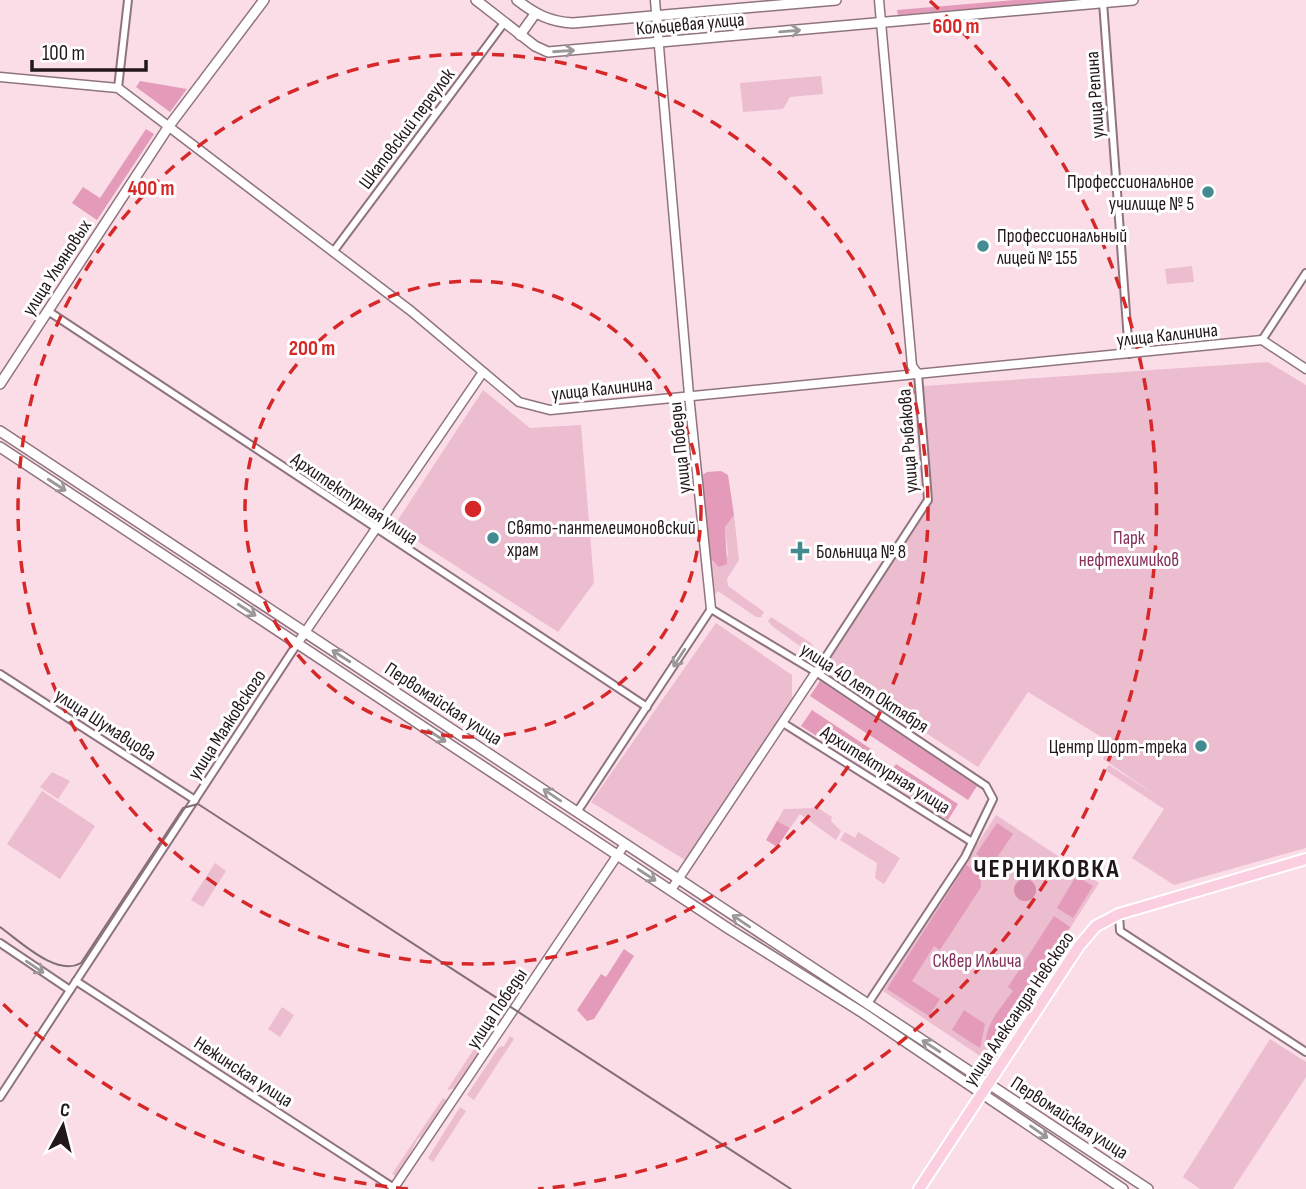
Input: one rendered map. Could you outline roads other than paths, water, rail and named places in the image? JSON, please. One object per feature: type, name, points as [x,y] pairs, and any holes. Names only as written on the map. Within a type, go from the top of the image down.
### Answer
[{"type":"main road","name":"улица Ульяновых","points":[[0,384],[169,126],[264,0]]},
{"type":"main road","name":"Кольцевая улица","points":[[476,0],[520,35],[548,52],[1133,0]]},
{"type":"main road","name":"Кольцевая улица","points":[[517,0],[535,14],[556,22],[573,23],[836,0]]},
{"type":"main road","points":[[520,35],[535,14]]},
{"type":"main road","name":"Первомайская улица","points":[[0,431],[678,879],[985,1089],[1123,1189]]},
{"type":"main road","name":"Первомайская улица","points":[[0,447],[671,890],[865,1008]]},
{"type":"main road","name":"улица Александра Невского","points":[[919,1189],[1079,946],[1096,926],[1119,914],[1306,859]]},
{"type":"main road","name":"Первомайская улица","points":[[985,1089],[1148,1189]]},
{"type":"street","points":[[0,77],[118,88],[128,0]]},
{"type":"street","name":"улица Победы","points":[[655,0],[689,395],[711,609]]},
{"type":"street","name":"улица Рыбакова","points":[[671,890],[928,500],[918,374],[912,366],[879,0]]},
{"type":"street","name":"улица Репина","points":[[1103,1],[1129,354]]},
{"type":"street","name":"Шкаповский переулок","points":[[332,252],[504,23]]},
{"type":"street","name":"улица Калинина","points":[[118,88],[332,252],[519,402],[550,410],[1262,340]]},
{"type":"street","points":[[1306,273],[1262,340],[1306,369]]},
{"type":"street","name":"Архитектурная улица","points":[[48,311],[373,529],[647,707]]},
{"type":"street","name":"улица Маяковского","points":[[0,1097],[373,529],[483,372]]},
{"type":"street","points":[[577,812],[711,609]]},
{"type":"street","name":"улица 40 лет Октября","points":[[711,609],[816,672],[986,786],[993,799],[972,842]]},
{"type":"street","name":"улица Шумавцова","points":[[0,674],[195,800]]},
{"type":"street","name":"Архитектурная улица","points":[[783,723],[972,842]]},
{"type":"street","points":[[865,1008],[972,842]]},
{"type":"street","name":"улица Победы","points":[[393,1188],[625,844]]},
{"type":"street","points":[[1119,914],[1120,931],[1306,1052]]},
{"type":"street","points":[[0,943],[70,990]]},
{"type":"street","name":"Нежинская улица","points":[[76,981],[393,1188]]},
{"type":"tram line","points":[[0,927],[50,961],[71,966],[81,963],[183,808],[198,804],[791,1189]]},
{"type":"place","name":"Профессиональное училище № 5","points":[[1208,192]]},
{"type":"place","name":"Профессиональный лицей № 155","points":[[983,246]]},
{"type":"place","name":"Свято-пантелеимоновский храм","points":[[493,538]]},
{"type":"place","name":"Больница № 8","points":[[800,551]]},
{"type":"place","name":"Центр Шорт-трека","points":[[1201,746]]},
{"type":"district","name":"ЧЕРНИКОВКА","points":[[1047,868]]},
{"type":"park label","name":"Парк нефтехимиков","points":[[1129,548]]},
{"type":"park label","name":"Сквер Ильича","points":[[977,960]]}]
